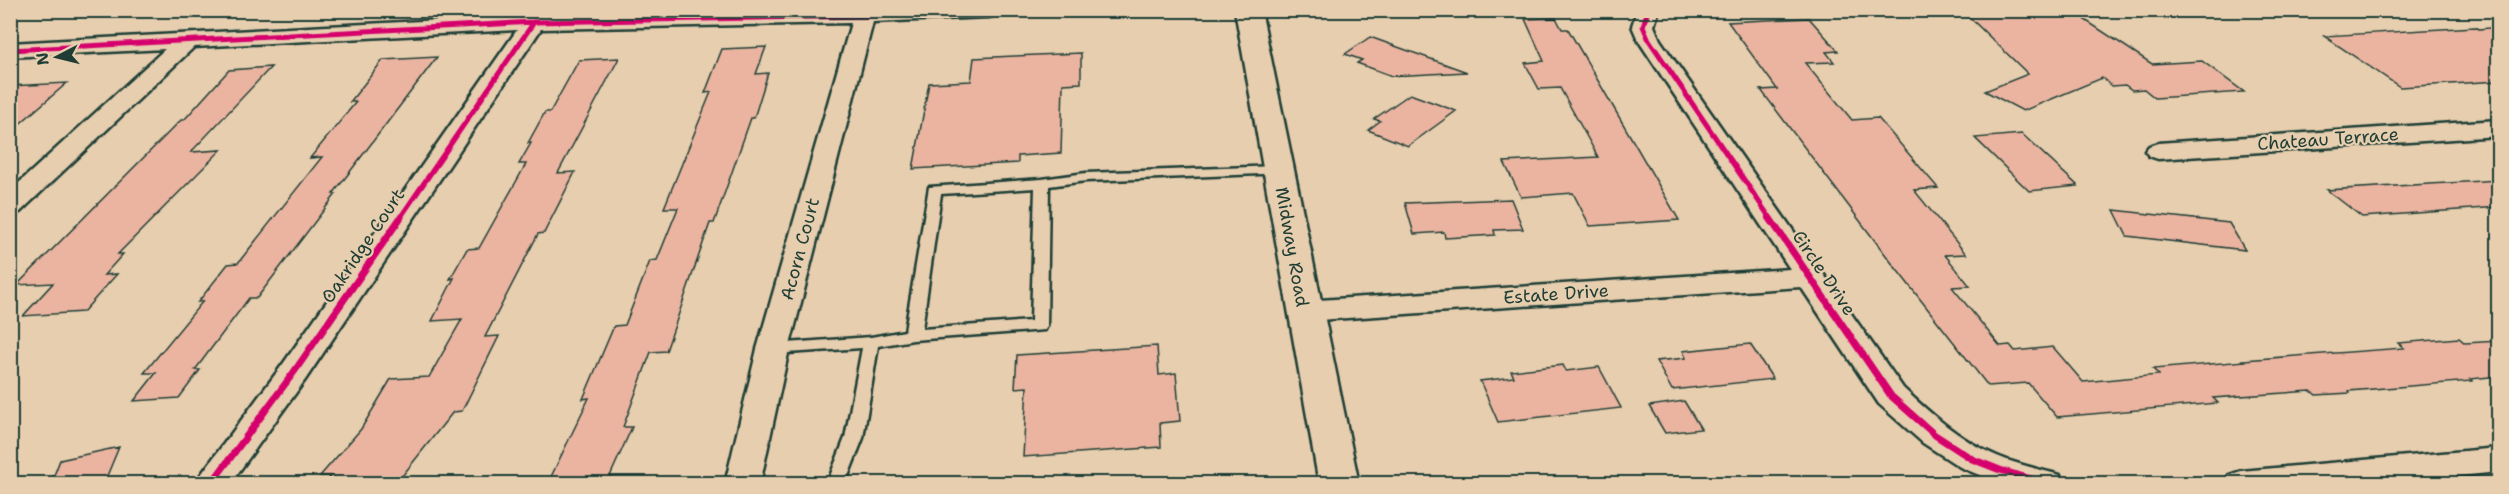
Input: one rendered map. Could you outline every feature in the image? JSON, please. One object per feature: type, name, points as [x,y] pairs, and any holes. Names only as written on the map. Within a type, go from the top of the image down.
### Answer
[{"type":"main road","name":"Midway Road","points":[[1248,10],[1304,311],[1339,483]]},
{"type":"street","points":[[10,50],[534,22],[864,16],[989,10]]},
{"type":"street","name":"Circle Drive","points":[[1648,10],[1643,26],[1648,40],[1891,396],[1917,421],[1950,446],[1985,465],[2048,483]]},
{"type":"street","name":"Acorn Court","points":[[742,483],[772,349],[864,16]]},
{"type":"street","name":"Oakridge Court","points":[[212,483],[294,372],[534,22]]},
{"type":"street","points":[[10,206],[187,41]]},
{"type":"street","name":"Chateau Terrace","points":[[2158,151],[2499,128]]},
{"type":"street","name":"Estate Drive","points":[[1304,311],[1809,277]]},
{"type":"street","points":[[2241,483],[2499,460]]},
{"type":"lane","points":[[914,335],[934,190],[1042,183],[1086,177],[1278,170]]},
{"type":"lane","points":[[772,349],[1039,326],[1042,183]]},
{"type":"lane","points":[[836,483],[854,438],[871,342]]},
{"type":"building","points":[[1962,10],[2070,10],[2152,64],[2202,61],[2244,92],[2155,98],[2144,89],[2132,90],[2125,85],[2112,86],[2102,78],[2023,111],[1985,91],[2028,74]]},
{"type":"building","points":[[1556,18],[1562,29],[1568,29],[1679,220],[1590,226],[1573,193],[1521,197],[1504,162],[1598,157],[1560,88],[1539,89],[1525,63],[1544,61],[1525,19]]},
{"type":"building","points":[[1809,18],[1838,51],[1826,52],[1834,62],[1805,63],[1852,120],[1878,118],[1938,188],[1914,190],[1966,254],[1945,255],[1970,286],[1952,287],[2000,346],[2010,345],[2015,351],[2053,347],[2083,382],[2159,375],[2153,369],[2404,348],[2398,343],[2459,338],[2465,343],[2499,341],[2499,376],[2470,379],[2472,381],[2349,391],[2350,393],[2316,395],[2311,391],[2213,398],[2218,403],[2057,417],[2028,383],[1988,386],[1761,90],[1777,89],[1728,22]]},
{"type":"building","points":[[2475,27],[2479,29],[2499,27],[2499,81],[2400,87],[2324,36]]},
{"type":"building","points":[[1370,37],[1467,72],[1392,76],[1357,63],[1362,60],[1345,54]]},
{"type":"building","points":[[766,47],[756,74],[768,73],[754,118],[751,118],[714,223],[710,223],[666,351],[651,352],[623,427],[632,427],[607,483],[548,483],[589,398],[583,399],[614,326],[625,325],[650,261],[657,260],[678,208],[664,208],[711,92],[705,93],[722,49]]},
{"type":"building","points":[[1081,53],[1081,83],[1063,84],[1061,153],[1018,156],[1018,163],[913,169],[929,83],[971,81],[974,58]]},
{"type":"building","points":[[437,57],[257,298],[249,298],[195,370],[200,370],[179,398],[134,401],[156,373],[144,373],[203,301],[198,302],[228,264],[238,263],[322,157],[310,158],[356,102],[350,102],[383,60]]},
{"type":"building","points":[[619,58],[558,173],[575,172],[544,233],[538,234],[485,337],[499,336],[462,411],[453,412],[399,480],[379,479],[375,483],[325,483],[331,476],[320,476],[361,429],[391,379],[429,377],[462,319],[432,321],[454,278],[450,279],[467,249],[479,248],[526,164],[519,164],[531,143],[528,143],[545,112],[550,112],[579,60]]},
{"type":"building","points":[[271,67],[191,152],[221,150],[118,254],[123,254],[104,275],[117,274],[83,312],[23,316],[53,283],[17,285],[181,120],[184,120],[229,70]]},
{"type":"building","points":[[67,83],[10,132],[10,86]]},
{"type":"building","points":[[1410,94],[1456,111],[1408,146],[1368,130],[1380,121],[1374,119]]},
{"type":"building","points":[[2022,134],[2078,186],[2029,191],[1975,138]]},
{"type":"building","points":[[2499,180],[2499,207],[2362,217],[2327,190]]},
{"type":"building","points":[[1511,199],[1523,229],[1494,230],[1495,235],[1445,238],[1444,232],[1414,234],[1405,203]]},
{"type":"building","points":[[2114,210],[2229,223],[2245,250],[2127,236]]},
{"type":"building","points":[[1750,344],[1773,379],[1672,390],[1656,361],[1686,358],[1683,351]]},
{"type":"building","points":[[1157,346],[1159,375],[1176,373],[1180,421],[1160,423],[1161,447],[1023,457],[1027,387],[1015,388],[1017,355]]},
{"type":"building","points":[[1563,365],[1566,371],[1599,367],[1621,408],[1498,422],[1480,381],[1514,377],[1511,371]]},
{"type":"building","points":[[1684,401],[1701,429],[1665,433],[1649,406]]},
{"type":"building","points":[[119,447],[104,483],[51,483],[60,460]]},
{"type":"cycle path","points":[[10,50],[534,22],[864,16],[989,10]]},
{"type":"cycle path","points":[[1648,10],[1643,26],[1649,40],[1891,396],[1935,435],[1972,459],[2048,484]]},
{"type":"cycle path","points":[[211,484],[294,372],[534,22]]}]
